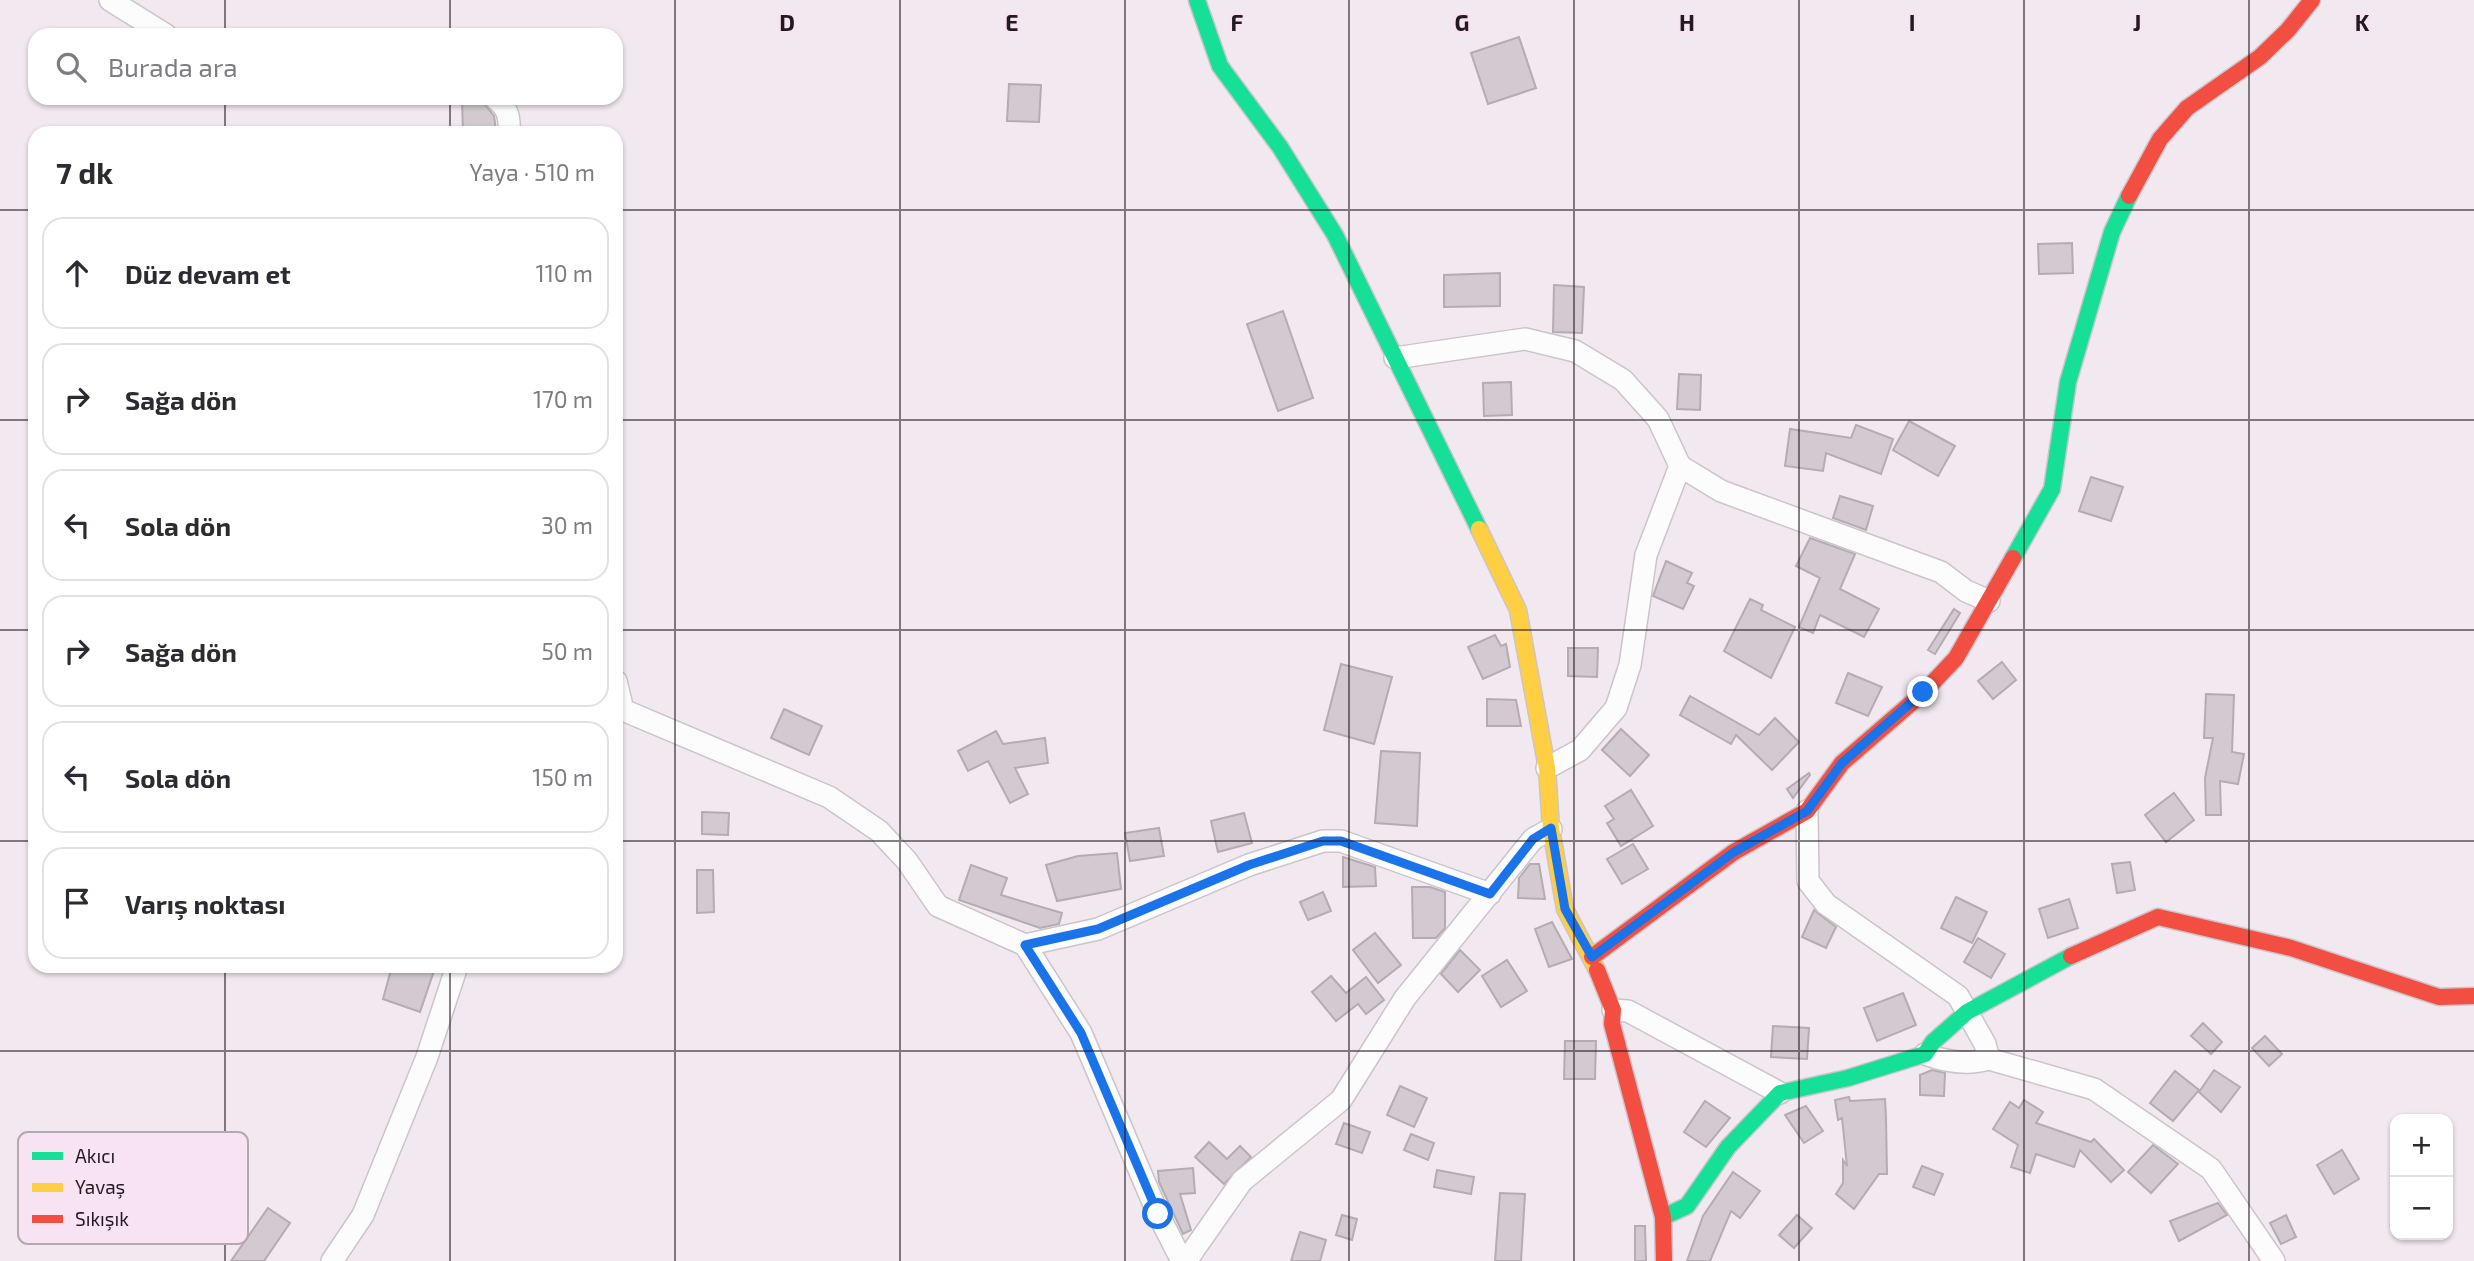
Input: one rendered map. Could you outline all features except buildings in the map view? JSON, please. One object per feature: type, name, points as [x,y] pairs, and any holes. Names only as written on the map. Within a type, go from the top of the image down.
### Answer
[{"type":"street","points":[[110,0],[155,28]]},
{"type":"street","points":[[1197,0],[1220,66],[1280,146],[1335,235],[1518,610],[1547,768],[1551,828],[1565,909],[1592,957],[1613,1010],[1612,1024],[1663,1217],[1664,1261]]},
{"type":"street","points":[[1592,957],[1734,852],[1807,811],[1842,763],[1923,692],[1956,658],[2052,489],[2068,382],[2112,232],[2141,169],[2160,139],[2187,108],[2260,57],[2288,30],[2312,0]]},
{"type":"street","points":[[504,105],[510,118],[509,126]]},
{"type":"street","points":[[1395,358],[1525,338],[1575,351],[1623,380],[1658,419],[1681,466],[1721,491],[1941,572],[1966,591],[1989,601]]},
{"type":"street","points":[[1547,768],[1580,750],[1616,708],[1630,664],[1646,555],[1681,466]]},
{"type":"street","points":[[623,716],[830,797],[879,831],[907,861],[939,906],[1025,945],[1081,1033],[1158,1214],[1184,1261],[1242,1181],[1341,1100],[1405,998],[1533,839],[1551,828]]},
{"type":"street","points":[[1807,811],[1808,881],[1826,904],[1958,996],[1989,1059]]},
{"type":"street","points":[[1025,945],[1098,929],[1249,865],[1323,841],[1341,841],[1490,894]]},
{"type":"street","points":[[1926,1054],[1933,1042],[1967,1012],[2094,943],[2158,917],[2291,948],[2439,997],[2474,996]]},
{"type":"street","points":[[332,1261],[363,1215],[427,1057],[455,973]]},
{"type":"street","points":[[1613,1010],[1628,1011],[1780,1093]]},
{"type":"street","points":[[1663,1217],[1687,1206],[1728,1147],[1780,1093],[1848,1078],[1926,1054],[1941,1060],[1975,1063],[1989,1059],[2094,1089],[2211,1169],[2274,1261]]},
{"type":"traffic: fast","points":[[1197,0],[1220,66],[1280,147],[1335,235],[1479,529]]},
{"type":"traffic: fast","points":[[2013,558],[2052,489],[2068,382],[2112,232],[2129,196]]},
{"type":"traffic: fast","points":[[1663,1217],[1687,1206],[1728,1147],[1780,1093],[1848,1078],[1925,1054],[1933,1042],[1967,1012],[2071,956]]},
{"type":"traffic: slow","points":[[1479,529],[1518,610],[1547,768],[1551,829],[1565,909],[1597,970]]},
{"type":"traffic: jam","points":[[2129,196],[2160,139],[2187,108],[2260,57],[2288,30],[2312,0]]},
{"type":"traffic: jam","points":[[1592,957],[1734,852],[1807,811],[1842,763],[1923,693],[1956,658],[2013,558]]},
{"type":"traffic: jam","points":[[2071,956],[2158,917],[2291,948],[2439,997],[2474,996]]},
{"type":"traffic: jam","points":[[1597,970],[1613,1010],[1612,1024],[1663,1217],[1664,1261]]},
{"type":"route","points":[[1158,1214],[1081,1033],[1025,945],[1098,929],[1249,865],[1323,841],[1341,841],[1490,894],[1533,839],[1551,828],[1565,909],[1592,957],[1734,852],[1807,811],[1842,763],[1923,692]]}]
